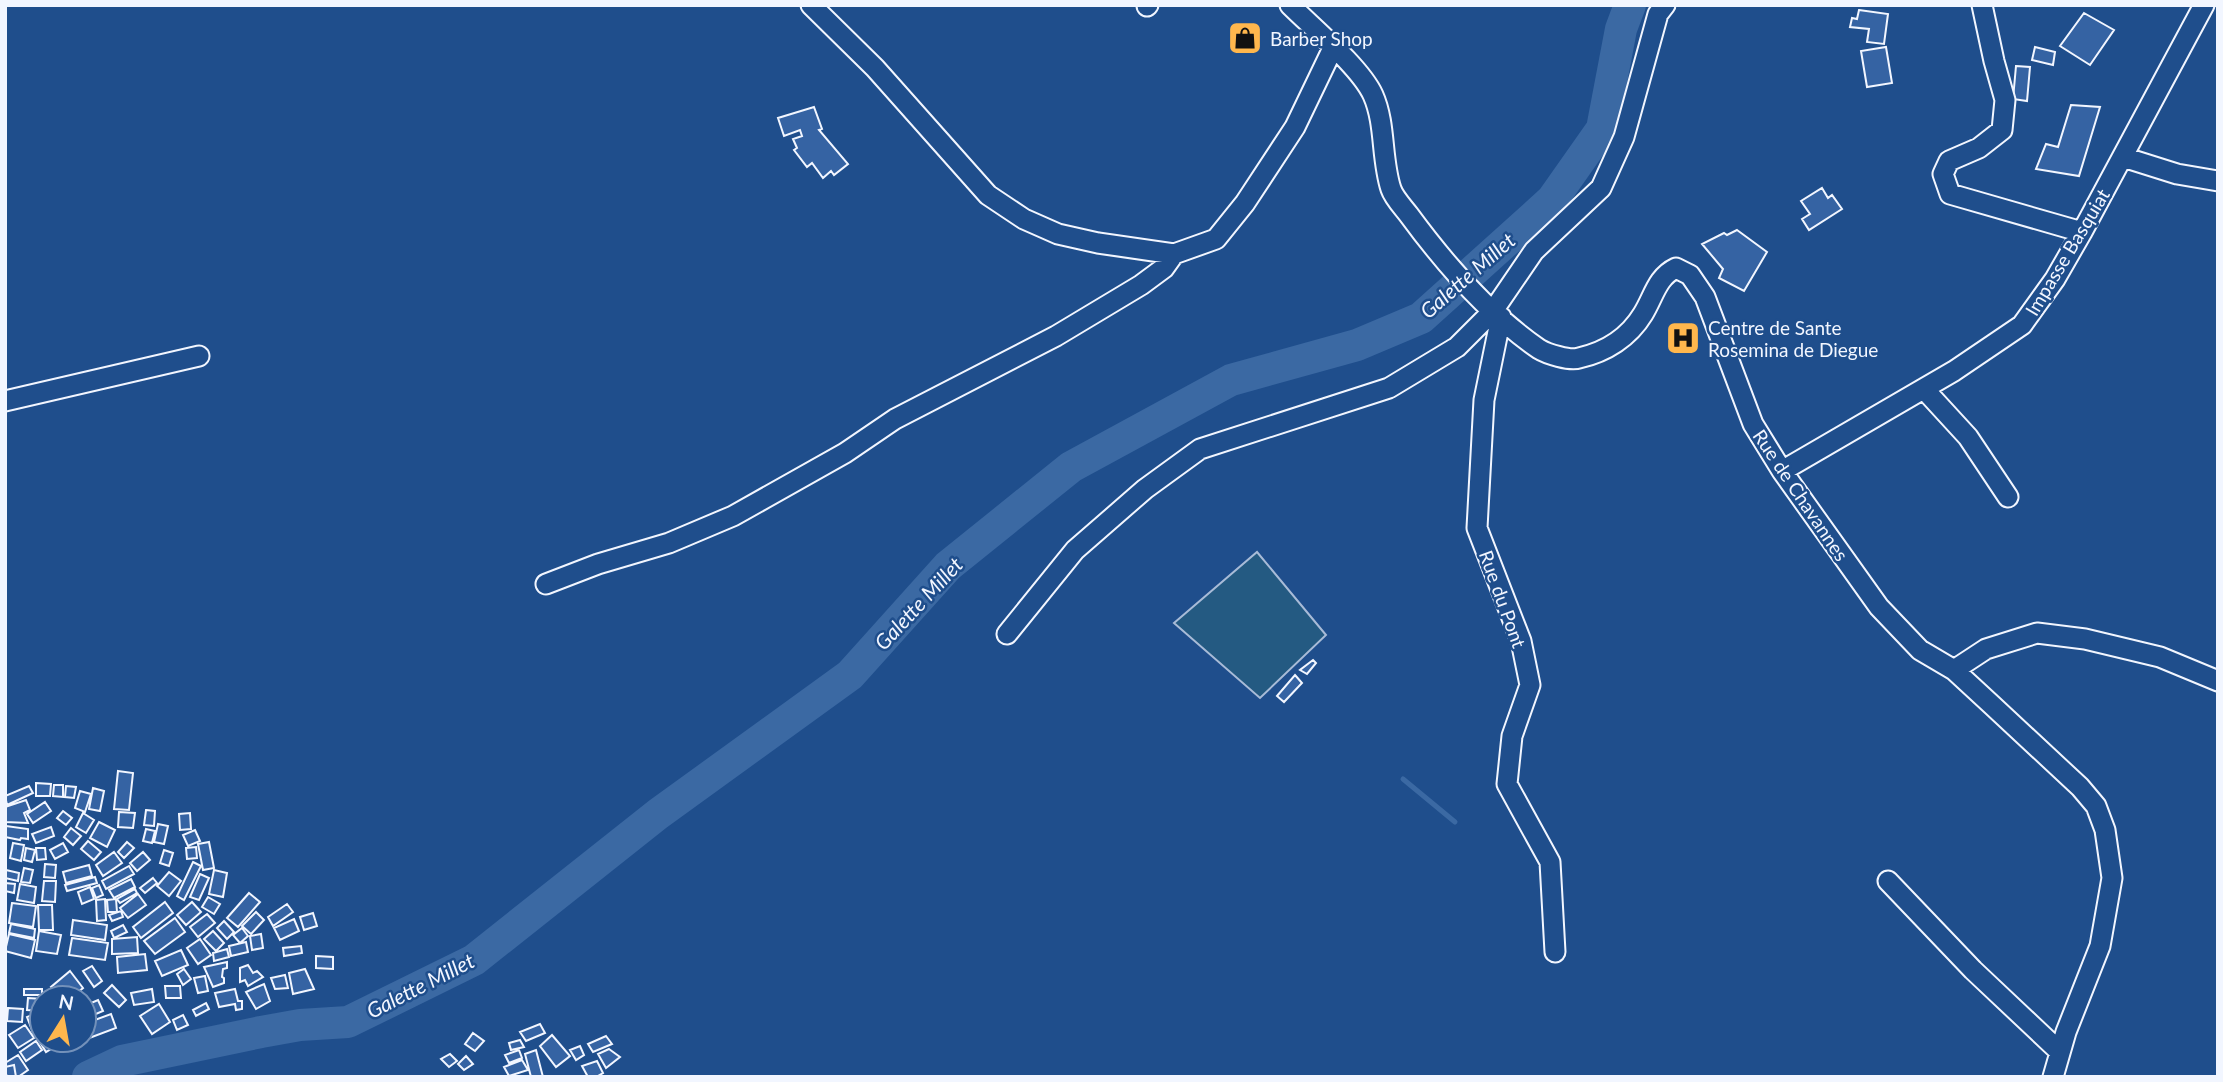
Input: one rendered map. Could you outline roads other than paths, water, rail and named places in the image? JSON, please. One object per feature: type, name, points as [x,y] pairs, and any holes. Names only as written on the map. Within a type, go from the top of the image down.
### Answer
[{"type":"street","points":[[811,5],[875,68],[988,195],[1024,219],[1058,233],[1098,243],[1174,254],[1216,239],[1238,212],[1295,127],[1332,48]]},
{"type":"street","name":"Rue de Chavannes","points":[[1290,5],[1358,71],[1373,95],[1392,191],[1433,248],[1492,309],[1541,351],[1576,359],[1606,349],[1626,335],[1643,315],[1664,274],[1676,268],[1690,275],[1705,297],[1752,424],[1879,607],[1920,650],[1954,670],[2080,787],[2096,806],[2105,830],[2112,878],[2100,946],[2053,1077]]},
{"type":"street","points":[[1007,634],[1075,550],[1145,489],[1200,449],[1389,388],[1457,347],[1492,309],[1534,251],[1601,188],[1624,137],[1658,14],[1665,5]]},
{"type":"street","points":[[1982,5],[2005,100],[2002,130],[1979,148],[1949,161],[1943,174],[1950,194],[2082,232]]},
{"type":"street","name":"Impasse Basquiat","points":[[1783,471],[1924,389],[2022,325],[2055,279],[2082,232],[2204,5]]},
{"type":"street","points":[[2123,157],[2177,174],[2218,181]]},
{"type":"street","points":[[546,584],[597,564],[669,543],[733,516],[845,453],[895,419],[1056,336],[1141,285],[1164,268],[1174,254]]},
{"type":"street","name":"Rue du Pont","points":[[1492,309],[1477,528],[1521,640],[1530,685],[1512,736],[1507,784],[1550,862],[1555,952]]},
{"type":"street","points":[[5,401],[199,356]]},
{"type":"street","points":[[1924,389],[1968,437],[2008,497]]},
{"type":"street","points":[[1954,670],[1986,649],[2038,633],[2085,639],[2160,657],[2218,681]]},
{"type":"street","points":[[1888,881],[1973,970],[2060,1052]]},
{"type":"waterway","name":"Galette Millet","points":[[88,1077],[122,1061],[300,1025],[348,1022],[474,960],[658,814],[850,675],[948,566],[1071,467],[1231,380],[1357,345],[1421,318],[1552,200],[1602,129],[1621,29],[1630,5]]},
{"type":"waterway","points":[[1403,779],[1455,822]]},
{"type":"place","name":"Barber Shop","points":[[1245,38]]},
{"type":"place","name":"Centre de Sante Rosemina de Diegue","points":[[1683,338]]}]
